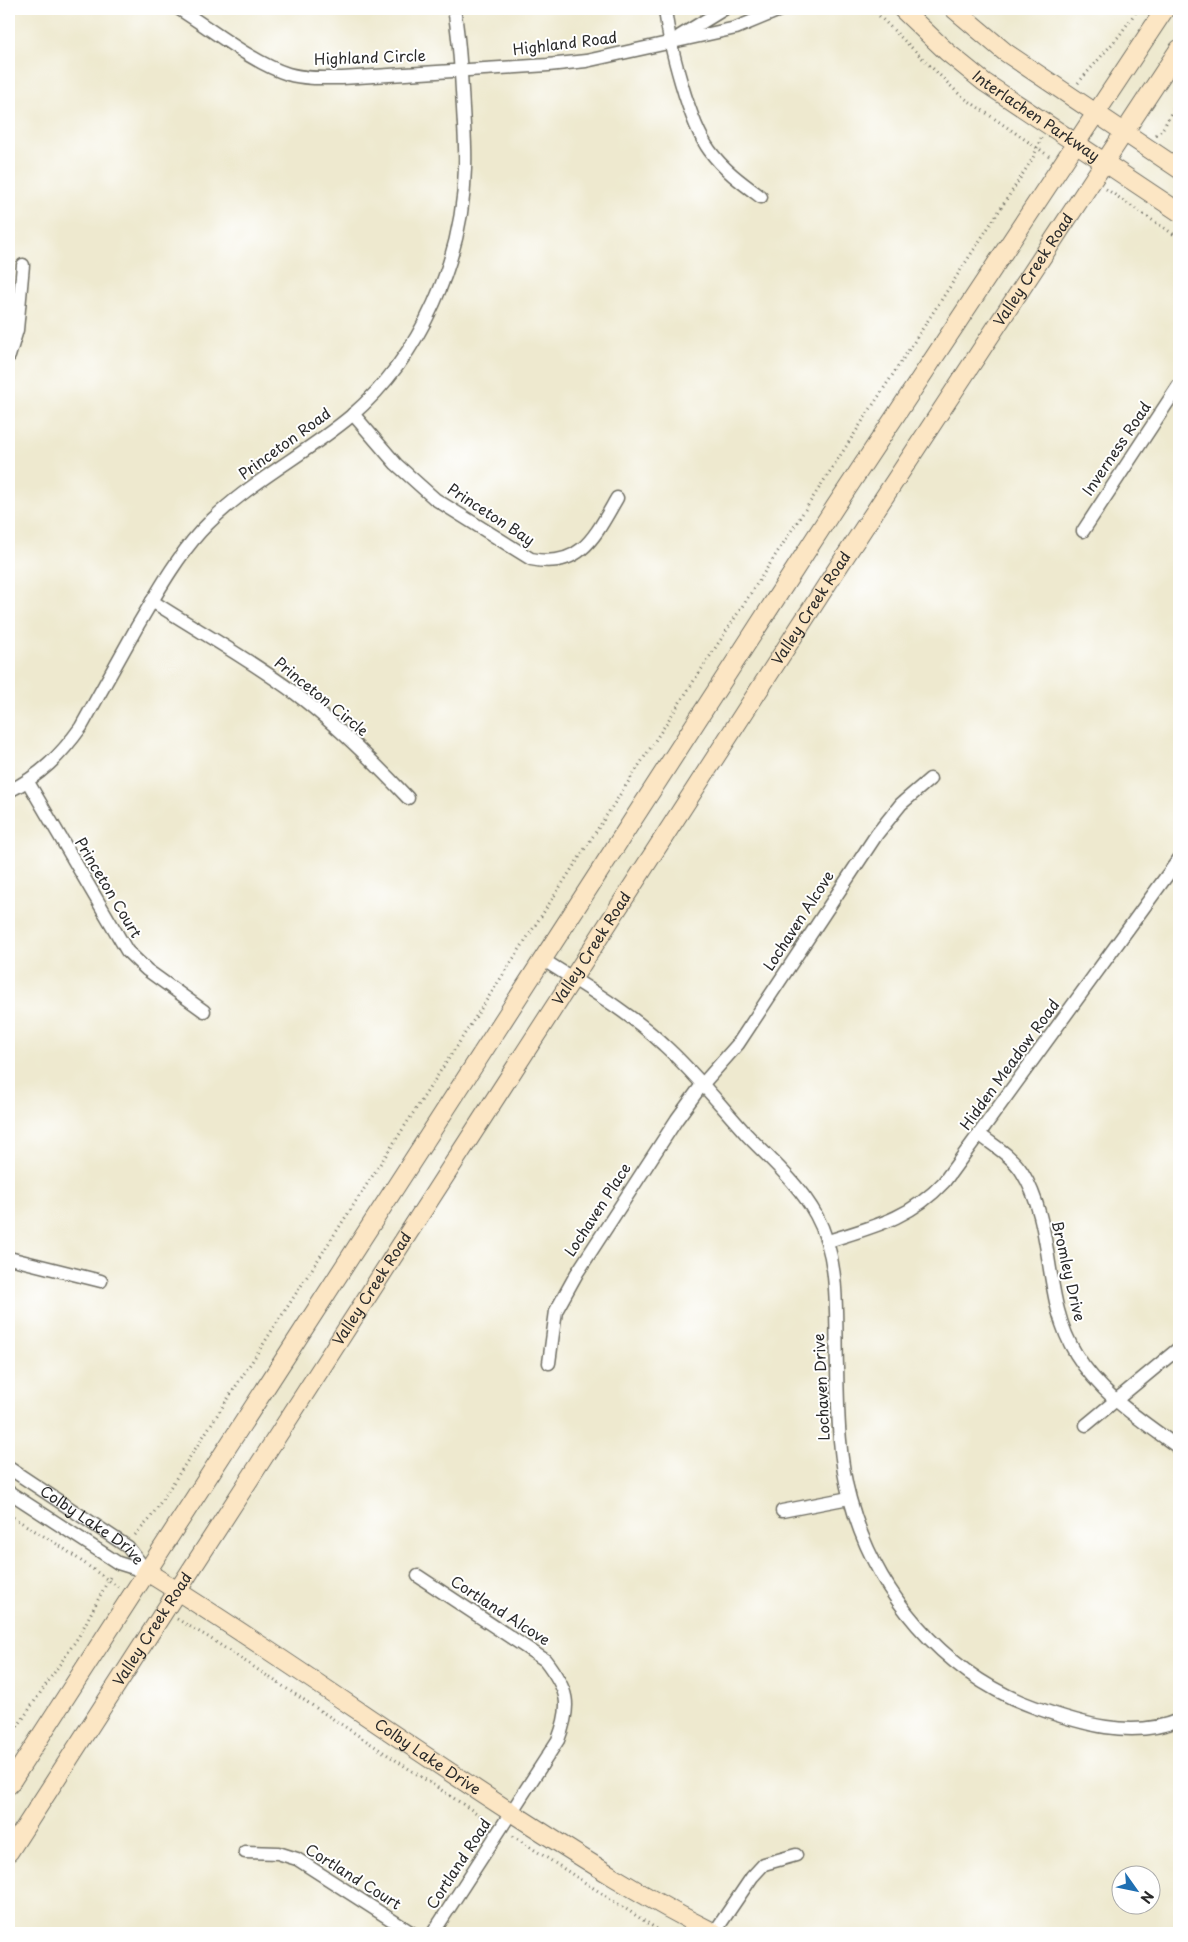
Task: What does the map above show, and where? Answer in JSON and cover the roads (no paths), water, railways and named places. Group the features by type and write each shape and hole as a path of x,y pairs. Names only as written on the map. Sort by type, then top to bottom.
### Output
{"main road":[{"name":"Interlachen Parkway","path":"902,9 947,52 984,82 1179,212"},
{"path":"954,9 1005,52 1179,169"},
{"path":"9,1785 840,499 1165,9"},
{"name":"Valley Creek Road","path":"9,1852 573,979 1179,49"},
{"name":"Colby Lake Drive","path":"146,1572 178,1591 512,1813 636,1892 715,1933"}],"street":[{"name":"Highland Circle","path":"180,9 264,63 289,74 315,78 342,78 461,70"},
{"name":"Princeton Road","path":"9,791 28,782 48,767 66,748 81,727 152,602 180,557 200,532 226,506 320,441 353,414 396,368 414,341 445,276 456,243 465,169 461,70 454,9"},
{"path":"665,9 671,41 694,123 709,150 731,175 762,197"},
{"name":"Highland Road","path":"671,41 724,9"},
{"name":"Highland Road","path":"461,70 548,66 586,61 736,28 782,9"},
{"path":"9,356 17,330 23,265"},
{"name":"Inverness Road","path":"1083,531 1179,385"},
{"name":"Princeton Bay","path":"353,414 396,464 435,499 530,560 547,562 565,559 580,551 592,540 617,498"},
{"name":"Princeton Circle","path":"152,602 274,678 297,695 367,756 408,798"},
{"name":"Lochaven Alcove","path":"701,1086 727,1058 751,1025 877,834 901,804 930,779"},
{"name":"Princeton Court","path":"28,782 127,951 147,970 204,1012"},
{"name":"Hidden Meadow Road","path":"828,1241 883,1224 907,1213 929,1198 979,1134 1179,859"},
{"name":"Lochaven Drive","path":"542,959 640,1024 666,1047 797,1188 816,1216 828,1241 834,1275 839,1431 849,1498 864,1541 888,1585 931,1641 958,1666 995,1690 1020,1702 1101,1727 1124,1730 1148,1728 1179,1720"},
{"name":"Lochaven Place","path":"549,1363 556,1310 577,1272 677,1119 701,1086"},
{"name":"Bromley Drive","path":"979,1134 1011,1159 1022,1172 1038,1210 1064,1331 1081,1361 1115,1401 1179,1448"},
{"path":"9,1258 101,1281"},
{"path":"1086,1425 1179,1348"},
{"name":"Colby Lake Drive","path":"9,1468 128,1547 146,1572"},
{"name":"Colby Lake Drive","path":"9,1492 118,1563 146,1572"},
{"path":"782,1512 849,1498"},
{"name":"Cortland Alcove","path":"418,1576 527,1646 545,1660 559,1678 568,1701 566,1719 558,1740 512,1813"},
{"name":"Cortland Road","path":"433,1933 512,1813"},
{"name":"Cortland Court","path":"245,1852 278,1853 297,1860 412,1933"},
{"path":"715,1933 752,1877 764,1864 796,1855"}]}
